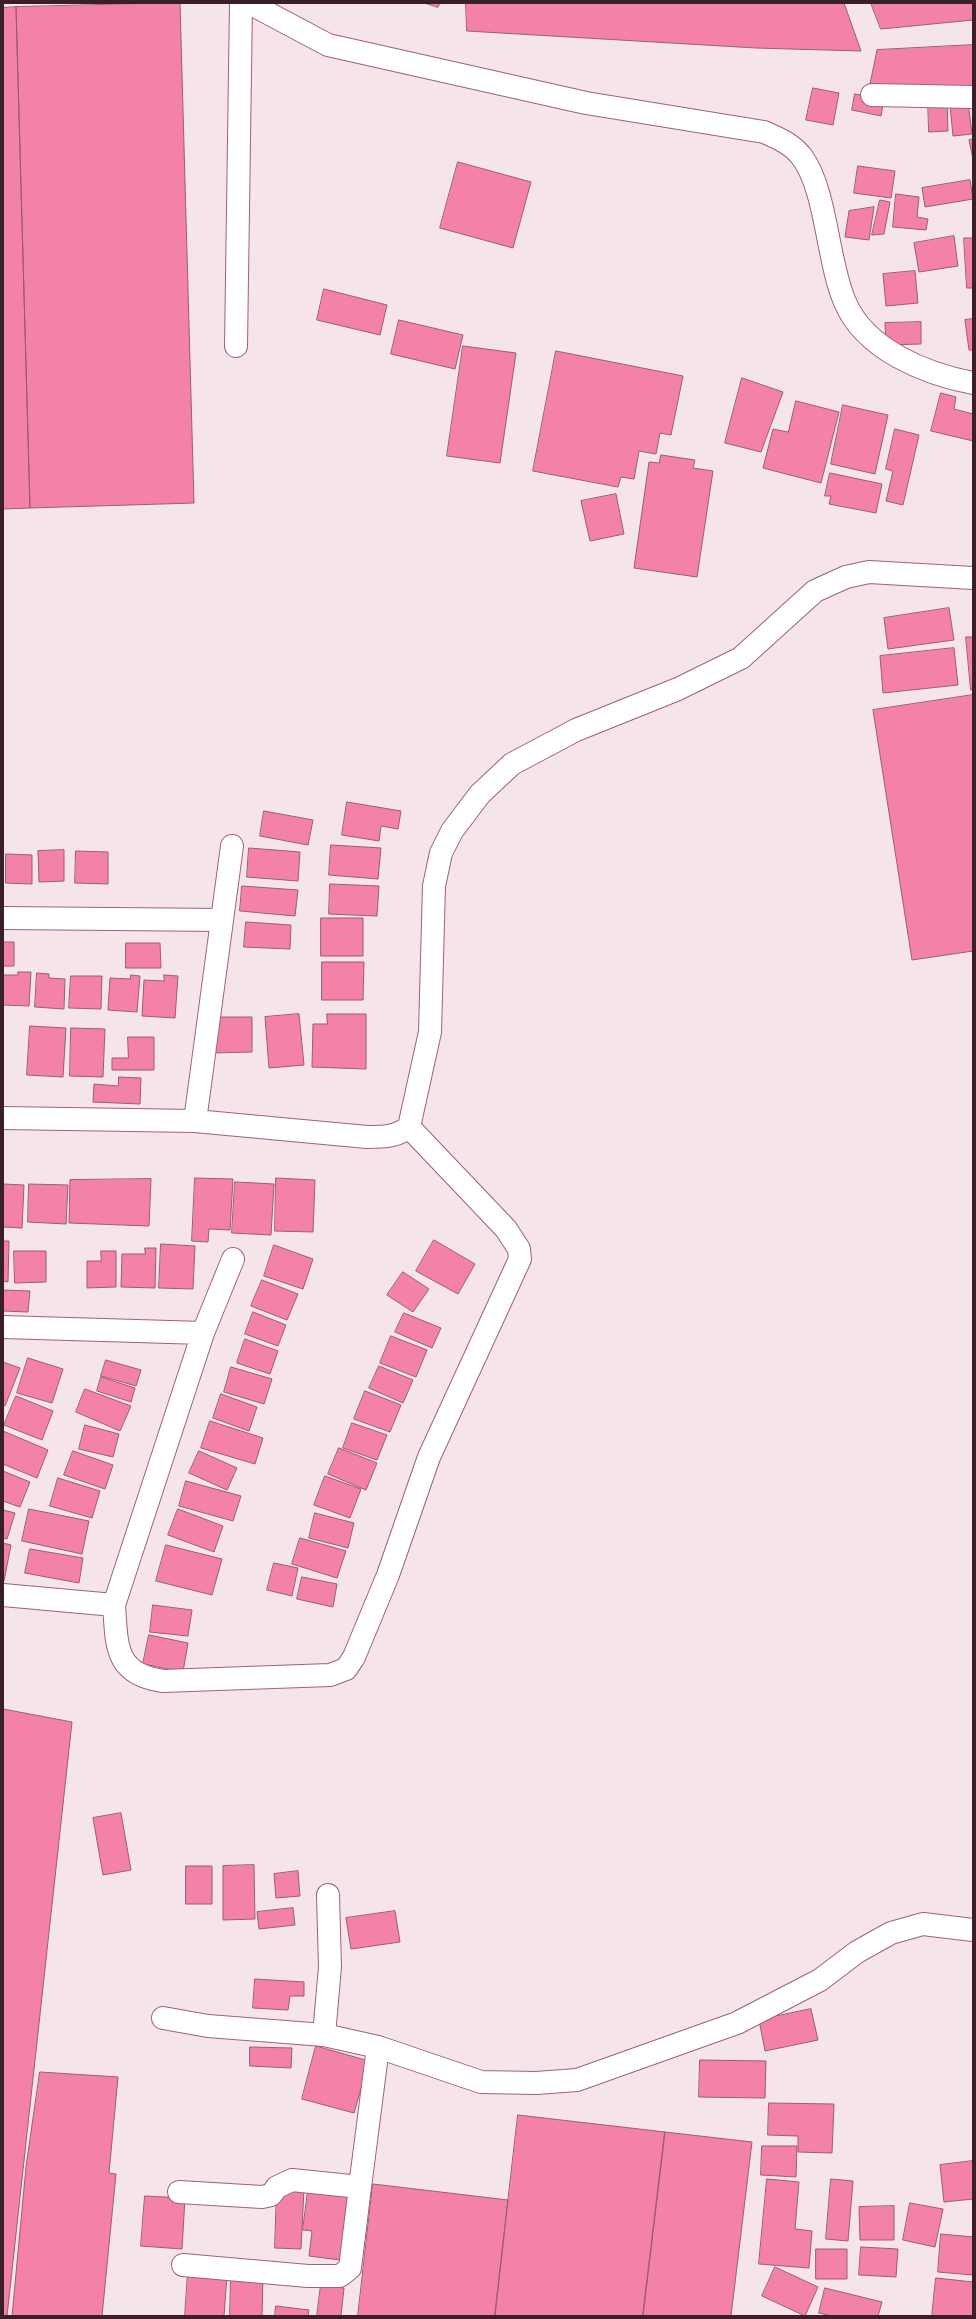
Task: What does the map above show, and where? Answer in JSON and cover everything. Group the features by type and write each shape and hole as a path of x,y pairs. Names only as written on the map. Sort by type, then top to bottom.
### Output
{"street":[{"path":"236,346 241,3"},
{"path":"249,3 328,45 586,102 764,132 784,140 802,157 812,178 841,291 852,314 880,345 895,355 924,370 973,383"},
{"path":"872,95 973,97"},
{"path":"3,1118 195,1122 390,1137 409,1127 430,1032 434,886 436,869 441,853 452,831 480,794 512,764 576,730 678,689 741,658 815,591 846,577 869,572 973,578"},
{"path":"195,1122 220,920 232,846"},
{"path":"3,918 220,920"},
{"path":"233,1259 203,1333 114,1605 118,1648 121,1655 129,1666 148,1678 163,1681 330,1675 346,1669 351,1664 388,1575 429,1457 520,1259 519,1249 506,1229 409,1127"},
{"path":"3,1327 203,1333"},
{"path":"3,1595 114,1605"},
{"path":"324,2035 330,1967 328,1895"},
{"path":"163,2018 208,2026 324,2035 378,2047 480,2082 536,2083 577,2080 737,2023 820,1980 858,1952 891,1933 923,1924 973,1930"},
{"path":"183,2265 308,2276 340,2276 350,2268 378,2047"},
{"path":"179,2192 262,2197 271,2195 277,2187 292,2180 360,2187"}],"building":[{"path":"180,3 194,503 30,508 16,7"},
{"path":"425,3 440,3 438,7"},
{"path":"466,3 844,3 861,51 756,48 467,31"},
{"path":"871,3 973,3 973,20 881,29"},
{"path":"16,7 30,508 3,509 3,8"},
{"path":"973,45 973,91 869,89 877,50"},
{"path":"813,88 839,93 833,125 806,120"},
{"path":"855,94 884,100 881,116 852,110"},
{"path":"928,100 947,100 948,131 929,132"},
{"path":"968,102 972,134 953,136 950,105"},
{"path":"973,139 973,159 969,140"},
{"path":"458,162 531,182 513,248 440,228"},
{"path":"858,166 895,171 891,198 854,193"},
{"path":"970,180 973,199 925,207 922,188"},
{"path":"896,194 919,197 917,217 928,219 926,230 893,227"},
{"path":"880,200 890,202 884,234 872,235"},
{"path":"874,207 869,240 845,237 849,211"},
{"path":"954,236 958,266 919,272 914,243"},
{"path":"964,238 973,238 973,288 967,288"},
{"path":"915,271 918,303 886,306 883,274"},
{"path":"324,289 387,305 380,335 317,320"},
{"path":"973,319 973,350 969,350 965,320"},
{"path":"399,320 463,335 455,369 391,354"},
{"path":"921,322 921,344 886,345 885,323"},
{"path":"463,346 516,353 500,463 447,456"},
{"path":"556,351 683,376 671,435 660,433 656,454 639,451 634,479 621,477 618,487 533,471"},
{"path":"742,378 783,392 761,452 725,443"},
{"path":"941,393 956,397 954,409 973,414 973,441 931,431"},
{"path":"796,401 839,412 821,483 763,468 773,429 788,432"},
{"path":"843,405 888,415 875,474 831,464"},
{"path":"895,429 919,435 903,505 886,501 893,471 886,469"},
{"path":"661,455 695,460 693,468 713,471 697,577 634,568 649,462 659,463"},
{"path":"830,473 882,484 876,513 829,504 831,496 825,496"},
{"path":"616,494 624,534 590,541 581,501"},
{"path":"949,608 954,640 888,649 884,618"},
{"path":"966,637 973,637 973,689 971,690"},
{"path":"954,648 958,685 883,693 880,656"},
{"path":"973,695 973,951 912,960 873,710"},
{"path":"347,802 401,811 398,829 381,826 379,841 342,835"},
{"path":"264,811 313,820 308,845 260,836"},
{"path":"331,845 381,848 378,879 329,875"},
{"path":"249,848 300,852 298,881 247,877"},
{"path":"64,850 64,881 39,882 38,851"},
{"path":"76,851 108,852 108,884 75,883"},
{"path":"6,854 32,855 32,884 6,883"},
{"path":"330,884 379,886 377,916 329,914"},
{"path":"242,886 298,890 295,916 240,911"},
{"path":"321,918 363,918 363,956 321,956"},
{"path":"246,922 291,925 290,949 244,947"},
{"path":"3,942 14,942 14,966 3,966"},
{"path":"126,943 160,943 161,968 126,968"},
{"path":"322,962 364,962 363,1000 322,1000"},
{"path":"18,972 31,972 29,1006 3,1005 3,975 18,975"},
{"path":"37,973 49,974 49,978 65,979 64,1009 35,1007"},
{"path":"131,975 140,976 137,1012 108,1010 110,978 130,979"},
{"path":"164,975 178,976 175,1018 142,1016 144,980 164,981"},
{"path":"71,976 102,976 101,1009 69,1008"},
{"path":"299,1014 304,1065 269,1068 265,1017"},
{"path":"327,1014 366,1014 366,1069 312,1067 313,1024 327,1024"},
{"path":"212,1017 252,1017 252,1052 212,1053"},
{"path":"30,1026 66,1028 63,1077 27,1075"},
{"path":"71,1028 105,1029 103,1077 70,1076"},
{"path":"128,1037 154,1037 154,1070 112,1070 112,1058 128,1058"},
{"path":"119,1077 141,1078 140,1104 93,1102 94,1084 118,1086"},
{"path":"195,1178 233,1179 230,1230 209,1229 208,1242 192,1241"},
{"path":"276,1178 315,1180 313,1232 275,1231"},
{"path":"151,1179 149,1226 69,1223 70,1180"},
{"path":"235,1182 274,1184 271,1235 232,1233"},
{"path":"3,1184 24,1185 22,1228 3,1227"},
{"path":"29,1184 68,1185 66,1224 28,1222"},
{"path":"434,1240 475,1264 458,1294 416,1271"},
{"path":"3,1241 9,1241 8,1282 3,1281"},
{"path":"161,1244 195,1246 193,1289 159,1288"},
{"path":"274,1245 313,1259 303,1289 264,1276"},
{"path":"145,1248 156,1248 155,1288 121,1287 122,1254 145,1254"},
{"path":"14,1251 46,1251 46,1282 15,1283"},
{"path":"101,1251 116,1251 116,1287 87,1288 87,1261 101,1261"},
{"path":"403,1272 429,1289 413,1312 387,1295"},
{"path":"262,1280 298,1294 287,1320 251,1306"},
{"path":"3,1290 30,1291 28,1312 3,1311"},
{"path":"253,1312 286,1325 278,1346 245,1334"},
{"path":"404,1313 441,1328 432,1348 395,1332"},
{"path":"391,1336 427,1350 416,1377 380,1363"},
{"path":"245,1339 278,1351 270,1374 237,1363"},
{"path":"28,1358 63,1369 52,1403 17,1393"},
{"path":"106,1360 141,1370 136,1386 101,1376"},
{"path":"3,1362 20,1368 5,1406 3,1405"},
{"path":"379,1366 413,1380 403,1403 369,1388"},
{"path":"231,1367 272,1379 264,1404 224,1392"},
{"path":"101,1377 135,1388 131,1402 97,1391"},
{"path":"85,1389 131,1406 120,1431 76,1412"},
{"path":"365,1391 401,1405 390,1432 354,1419"},
{"path":"221,1394 257,1407 249,1431 213,1418"},
{"path":"16,1396 53,1411 42,1440 4,1425"},
{"path":"210,1421 263,1438 255,1464 201,1448"},
{"path":"352,1423 387,1435 377,1460 343,1448"},
{"path":"85,1425 119,1434 113,1457 79,1449"},
{"path":"3,1431 48,1450 37,1478 3,1464"},
{"path":"339,1448 377,1463 366,1490 328,1474"},
{"path":"73,1451 113,1465 105,1489 64,1475"},
{"path":"199,1451 237,1468 227,1490 189,1473"},
{"path":"3,1471 30,1482 20,1507 3,1501"},
{"path":"325,1476 361,1489 350,1518 314,1505"},
{"path":"58,1478 100,1491 92,1518 50,1506"},
{"path":"186,1481 241,1496 233,1521 179,1506"},
{"path":"29,1509 89,1521 82,1554 22,1541"},
{"path":"178,1509 223,1526 214,1552 168,1535"},
{"path":"3,1510 15,1513 7,1539 3,1538"},
{"path":"315,1513 354,1523 348,1548 309,1538"},
{"path":"300,1538 346,1551 337,1578 292,1564"},
{"path":"3,1543 11,1545 4,1581 3,1581"},
{"path":"166,1545 222,1559 212,1595 156,1581"},
{"path":"30,1549 83,1558 79,1583 25,1573"},
{"path":"274,1563 298,1568 292,1596 267,1590"},
{"path":"302,1577 337,1584 333,1607 297,1599"},
{"path":"153,1605 192,1610 188,1636 150,1632"},
{"path":"149,1635 188,1643 183,1672 143,1664"},
{"path":"3,1709 72,1722 7,2316 3,2316"},
{"path":"121,1813 131,1870 103,1875 93,1818"},
{"path":"254,1865 255,1919 223,1920 223,1866"},
{"path":"186,1866 212,1866 212,1904 186,1904"},
{"path":"298,1871 300,1896 276,1898 274,1874"},
{"path":"293,1908 295,1925 259,1929 257,1912"},
{"path":"395,1911 400,1942 351,1949 346,1918"},
{"path":"255,1979 304,1982 304,1996 290,1996 288,2010 253,2008"},
{"path":"811,2009 818,2040 765,2051 759,2020"},
{"path":"316,2046 369,2061 354,2113 302,2099"},
{"path":"250,2047 292,2048 291,2068 250,2066"},
{"path":"700,2060 766,2061 765,2098 699,2097"},
{"path":"40,2072 118,2077 109,2173 116,2174 102,2316 12,2316 26,2167"},
{"path":"769,2103 834,2104 832,2153 798,2152 798,2136 768,2135"},
{"path":"518,2115 665,2132 643,2316 495,2316"},
{"path":"665,2132 752,2142 731,2316 643,2316"},
{"path":"762,2146 797,2146 796,2177 761,2175"},
{"path":"973,2161 973,2199 944,2202 940,2165"},
{"path":"767,2179 799,2182 795,2229 812,2231 809,2268 759,2264"},
{"path":"831,2179 853,2181 848,2241 826,2239"},
{"path":"373,2184 508,2200 495,2316 358,2316"},
{"path":"277,2188 304,2189 301,2249 275,2248"},
{"path":"308,2190 355,2195 348,2261 309,2256 312,2231 303,2230"},
{"path":"145,2196 185,2198 182,2249 141,2246"},
{"path":"910,2203 943,2209 935,2247 903,2240"},
{"path":"894,2206 894,2240 860,2240 859,2207"},
{"path":"941,2234 973,2237 973,2275 938,2272"},
{"path":"861,2247 898,2249 896,2277 859,2275"},
{"path":"816,2249 847,2249 847,2279 816,2279"},
{"path":"775,2267 818,2287 805,2316 762,2296"},
{"path":"188,2272 227,2275 224,2316 185,2316"},
{"path":"231,2275 263,2276 262,2316 230,2316"},
{"path":"936,2278 973,2282 973,2316 932,2316"},
{"path":"321,2285 344,2288 341,2316 317,2316"},
{"path":"825,2288 882,2302 878,2316 832,2316 819,2313"},
{"path":"276,2306 309,2310 308,2316 275,2316"}]}
